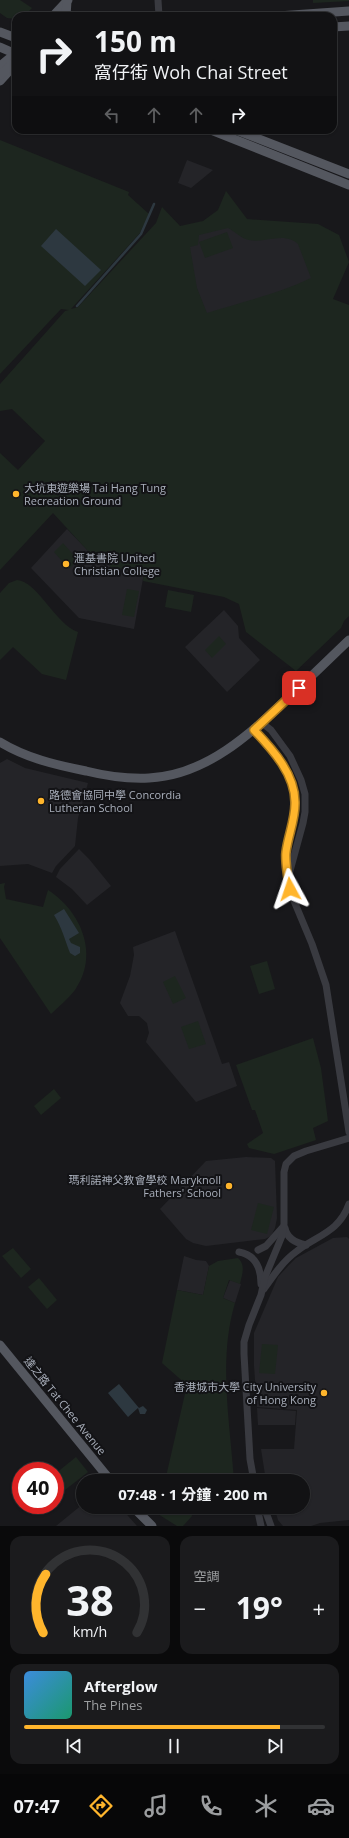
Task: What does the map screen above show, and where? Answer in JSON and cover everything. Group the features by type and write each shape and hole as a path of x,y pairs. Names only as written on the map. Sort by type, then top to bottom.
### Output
{"main road":[{"path":"57,12 68,1"},
{"path":"67,12 68,1"},
{"path":"335,12 349,11"},
{"path":"337,26 349,26"},
{"path":"0,32 12,36"},
{"path":"0,47 12,54"},
{"path":"0,66 12,59"},
{"path":"0,75 12,62"},
{"path":"0,81 12,63"},
{"path":"221,134 349,185"},
{"path":"246,134 349,174"},
{"path":"0,742 12,750 78,770 121,777 150,778 176,773 212,759 254,730 349,640"},
{"name":"達之路 Tat Chee Avenue","path":"0,1345 105,1474"},
{"path":"140,1514 152,1526"}],"street":[{"path":"158,0 159,12"},
{"path":"262,723 271,730 290,756 300,776 305,794 305,812 303,823 288,872"},
{"path":"254,730 267,744 284,767 294,790 294,810 286,854 290,889 312,944 326,985 349,1132"},
{"path":"306,1245 297,1243 285,1232 284,1172 290,1159 306,1151 349,1138"},
{"path":"261,1295 282,1266 296,1251 328,1233 344,1214 349,1204"},
{"path":"258,1250 266,1246 274,1239 284,1225"},
{"path":"253,1474 250,1459 244,1354 246,1334 280,1242 284,1225"},
{"path":"240,1252 252,1257 257,1263 261,1275 261,1295"},
{"path":"258,1514 261,1526"},
{"path":"267,1514 271,1526"}],"shaded area":[{"path":"0,0 20,0 32,8 28,12 12,12 12,19 7,18 0,13"},
{"path":"313,0 349,0 349,1 313,3"},
{"path":"0,140 129,192 128,195 149,214 140,233 71,309 78,307 156,223 162,207 180,226 203,221 218,210 226,191 247,219 318,224 339,235 349,262 333,299 349,305 349,616 344,621 341,628 296,671 246,632 239,604 224,597 143,581 144,573 111,567 103,559 99,563 53,513 0,570 0,453 18,470 45,441 12,409 0,411 0,384 65,311 69,310 61,309 0,374","holes":["228,228 241,237 249,240 255,241 280,238 292,240 298,244 311,278 273,293 207,313 197,288 190,247 198,245 199,235"]},
{"path":"187,160 213,170 191,188 178,183"},
{"path":"232,215 257,240 294,227 313,279 208,318 188,266 191,230"},
{"path":"56,229 101,270 85,286 41,246"},
{"path":"227,232 233,248 205,258 199,242"},
{"path":"67,529 99,562 103,559 111,567 144,573 134,629 79,618 31,568"},
{"path":"63,543 78,560 69,569 54,552"},
{"path":"17,580 24,582 32,588 62,621 70,628 78,632 66,680 42,674 13,647 0,660 0,593 9,583"},
{"path":"127,589 139,591 134,617 122,615"},
{"path":"168,590 194,595 191,612 165,607"},
{"path":"224,610 238,626 239,638 260,660 227,692 185,647"},
{"path":"219,636 226,644 212,658 205,650"},
{"name":"路德會協同中學 Concordia Lutheran School","path":"7,759 25,768 88,783 78,818 75,846 56,866 52,873 28,864 0,866 0,763"},
{"path":"79,849 111,886 87,905 72,889 56,877 60,869"},
{"path":"5,883 4,887 6,899 43,907 48,890 60,899 70,910 78,922 83,935 86,949 86,963 82,977 75,990 51,1014 0,938 0,884"},
{"path":"64,909 79,933 69,939 71,943 80,947 80,953 75,956 70,953 54,915"},
{"path":"175,931 222,1064 229,1062 237,1086 196,1102 146,1042 149,1033 147,1023 139,1016 128,1016 120,1003 130,976 134,955 133,947"},
{"path":"267,961 275,989 259,994 250,966"},
{"path":"175,976 186,998 173,1004 163,982"},
{"path":"198,1021 206,1044 189,1049 181,1027"},
{"path":"313,1038 321,1068 328,1121 313,1128 316,1140 274,1154 249,1148 247,1144 263,1133 255,1110 252,1110 236,1065"},
{"path":"54,1089 61,1098 41,1115 34,1106"},
{"name":"瑪利諾神父教會學校 Maryknoll Fathers' School","path":"246,1157 271,1158 275,1161 277,1218 275,1228 271,1236 265,1239 206,1246 193,1243 186,1239 160,1209 206,1161"},
{"path":"258,1203 274,1207 267,1234 251,1230"},
{"name":"香港城市大學 City University of Hong Kong","path":"347,1237 349,1239 349,1520 320,1523 311,1526 283,1526 278,1520 276,1514 310,1514 310,1474 265,1474 261,1449 294,1449 297,1410 257,1407 254,1366 254,1333 278,1277 296,1258 333,1238"},
{"path":"13,1248 31,1269 21,1278 2,1256"},
{"path":"184,1256 196,1260 206,1261 209,1266 203,1295 177,1290"},
{"path":"238,1258 243,1267 240,1284 229,1280 223,1298 235,1303 227,1347 226,1369 233,1474 167,1474 187,1385 162,1363 177,1290 203,1295 209,1266 218,1261"},
{"path":"39,1278 57,1300 47,1309 28,1287"},
{"path":"230,1280 241,1284 235,1303 223,1298"},
{"path":"262,1344 278,1345 275,1374 259,1373"},
{"path":"119,1384 139,1408 143,1406 147,1410 145,1414 140,1414 138,1408 128,1417 108,1393"},
{"path":"257,1408 296,1411 295,1425 258,1425"},
{"path":"76,1457 88,1472 85,1474 76,1474 76,1481 64,1491 64,1467"},
{"path":"76,1510 76,1514 126,1514 137,1526 56,1526"},
{"path":"158,1514 192,1514 192,1516 183,1526 177,1526"}],"waterway":[{"path":"77,306 141,234 154,204"}],"place":[{"name":"大坑東遊樂場 Tai Hang Tung Recreation Ground","path":"16,494"},
{"name":"滙基書院 United Christian College","path":"66,564"},
{"name":"路德會協同中學 Concordia Lutheran School","path":"41,801"},
{"name":"瑪利諾神父教會學校 Maryknoll Fathers' School","path":"229,1186"},
{"name":"香港城市大學 City University of Hong Kong","path":"324,1393"}],"route":[{"path":"290,889 286,854 295,803 294,790 290,778 281,763 254,730 299,688"}]}
